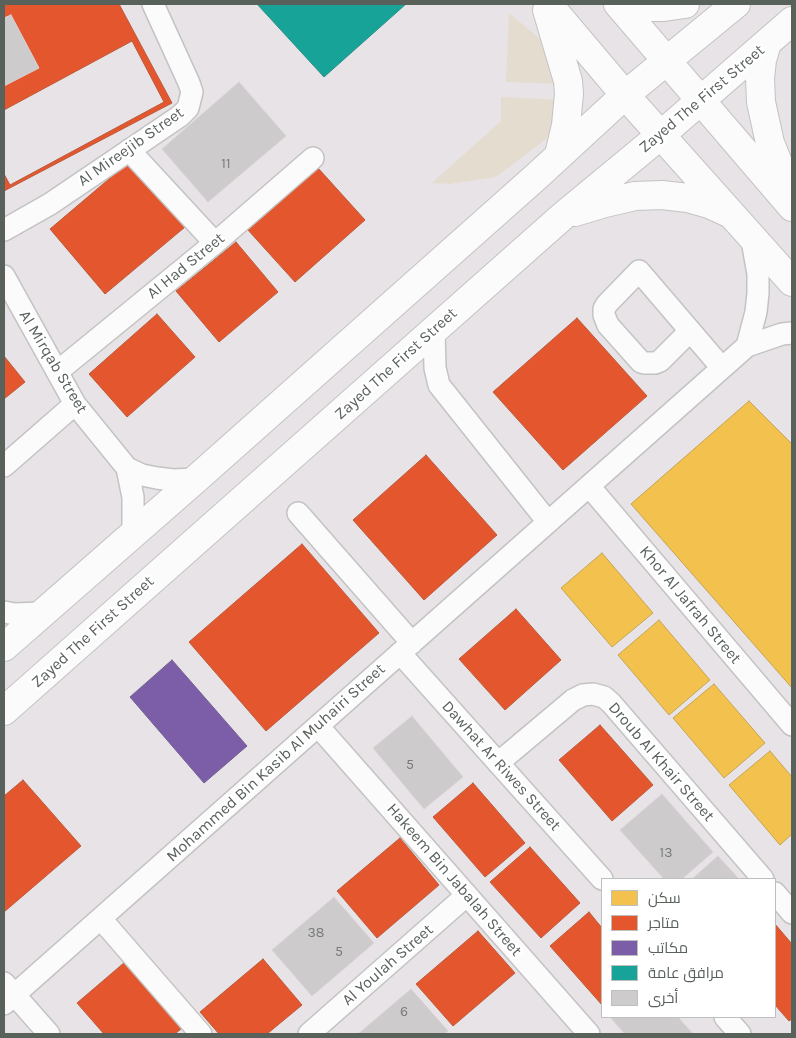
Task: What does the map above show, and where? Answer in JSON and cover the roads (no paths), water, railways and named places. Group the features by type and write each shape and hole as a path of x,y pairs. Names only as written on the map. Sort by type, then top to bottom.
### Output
{"main road":[{"path":"546,4 792,282"},
{"path":"546,4 568,81 569,94 566,125 559,155"},
{"path":"618,4 792,208"},
{"path":"629,4 664,7 685,4"},
{"path":"4,647 133,532 196,480 625,95 736,4"},
{"name":"Zayed The First Street","path":"4,711 564,215 662,134 792,21"},
{"path":"767,43 762,60 760,78 761,102 770,143 792,199"},
{"path":"564,215 635,196 662,195 688,198 709,204 742,225"}],"street":[{"name":"Al Mireejib Street","path":"4,230 38,212 180,116 188,108 192,92 189,83 153,4"},
{"path":"130,150 215,243"},
{"name":"Al Had Street","path":"57,372 215,243 313,158"},
{"path":"742,225 758,274 756,312 747,346"},
{"name":"Al Mirqab Street","path":"4,276 75,404 127,468 133,497 133,532"},
{"path":"434,330 436,377 443,391 548,522"},
{"path":"690,331 722,368"},
{"name":"Mohammed Bin Kasib Al Muhairi Street","path":"7,994 100,919 747,346 782,334 792,333"},
{"path":"4,466 75,404"},
{"path":"127,468 157,478 196,480"},
{"name":"Khor Al Jafrah Street","path":"589,486 792,725"},
{"name":"Dawhat Ar Riwes Street","path":"298,513 498,763 601,879"},
{"path":"4,612 42,614"},
{"name":"Droub Al Khair Street","path":"498,763 573,700 583,695 594,694 604,697 762,878"},
{"name":"Hakeem Bin Jabalah Street","path":"318,726 589,1034"},
{"path":"776,894 792,913"},
{"name":"Al Youlah Street","path":"309,1034 467,895"},
{"path":"100,919 201,1034"},
{"path":"7,994 49,1034"},
{"path":"726,1018 740,1034"}]}
